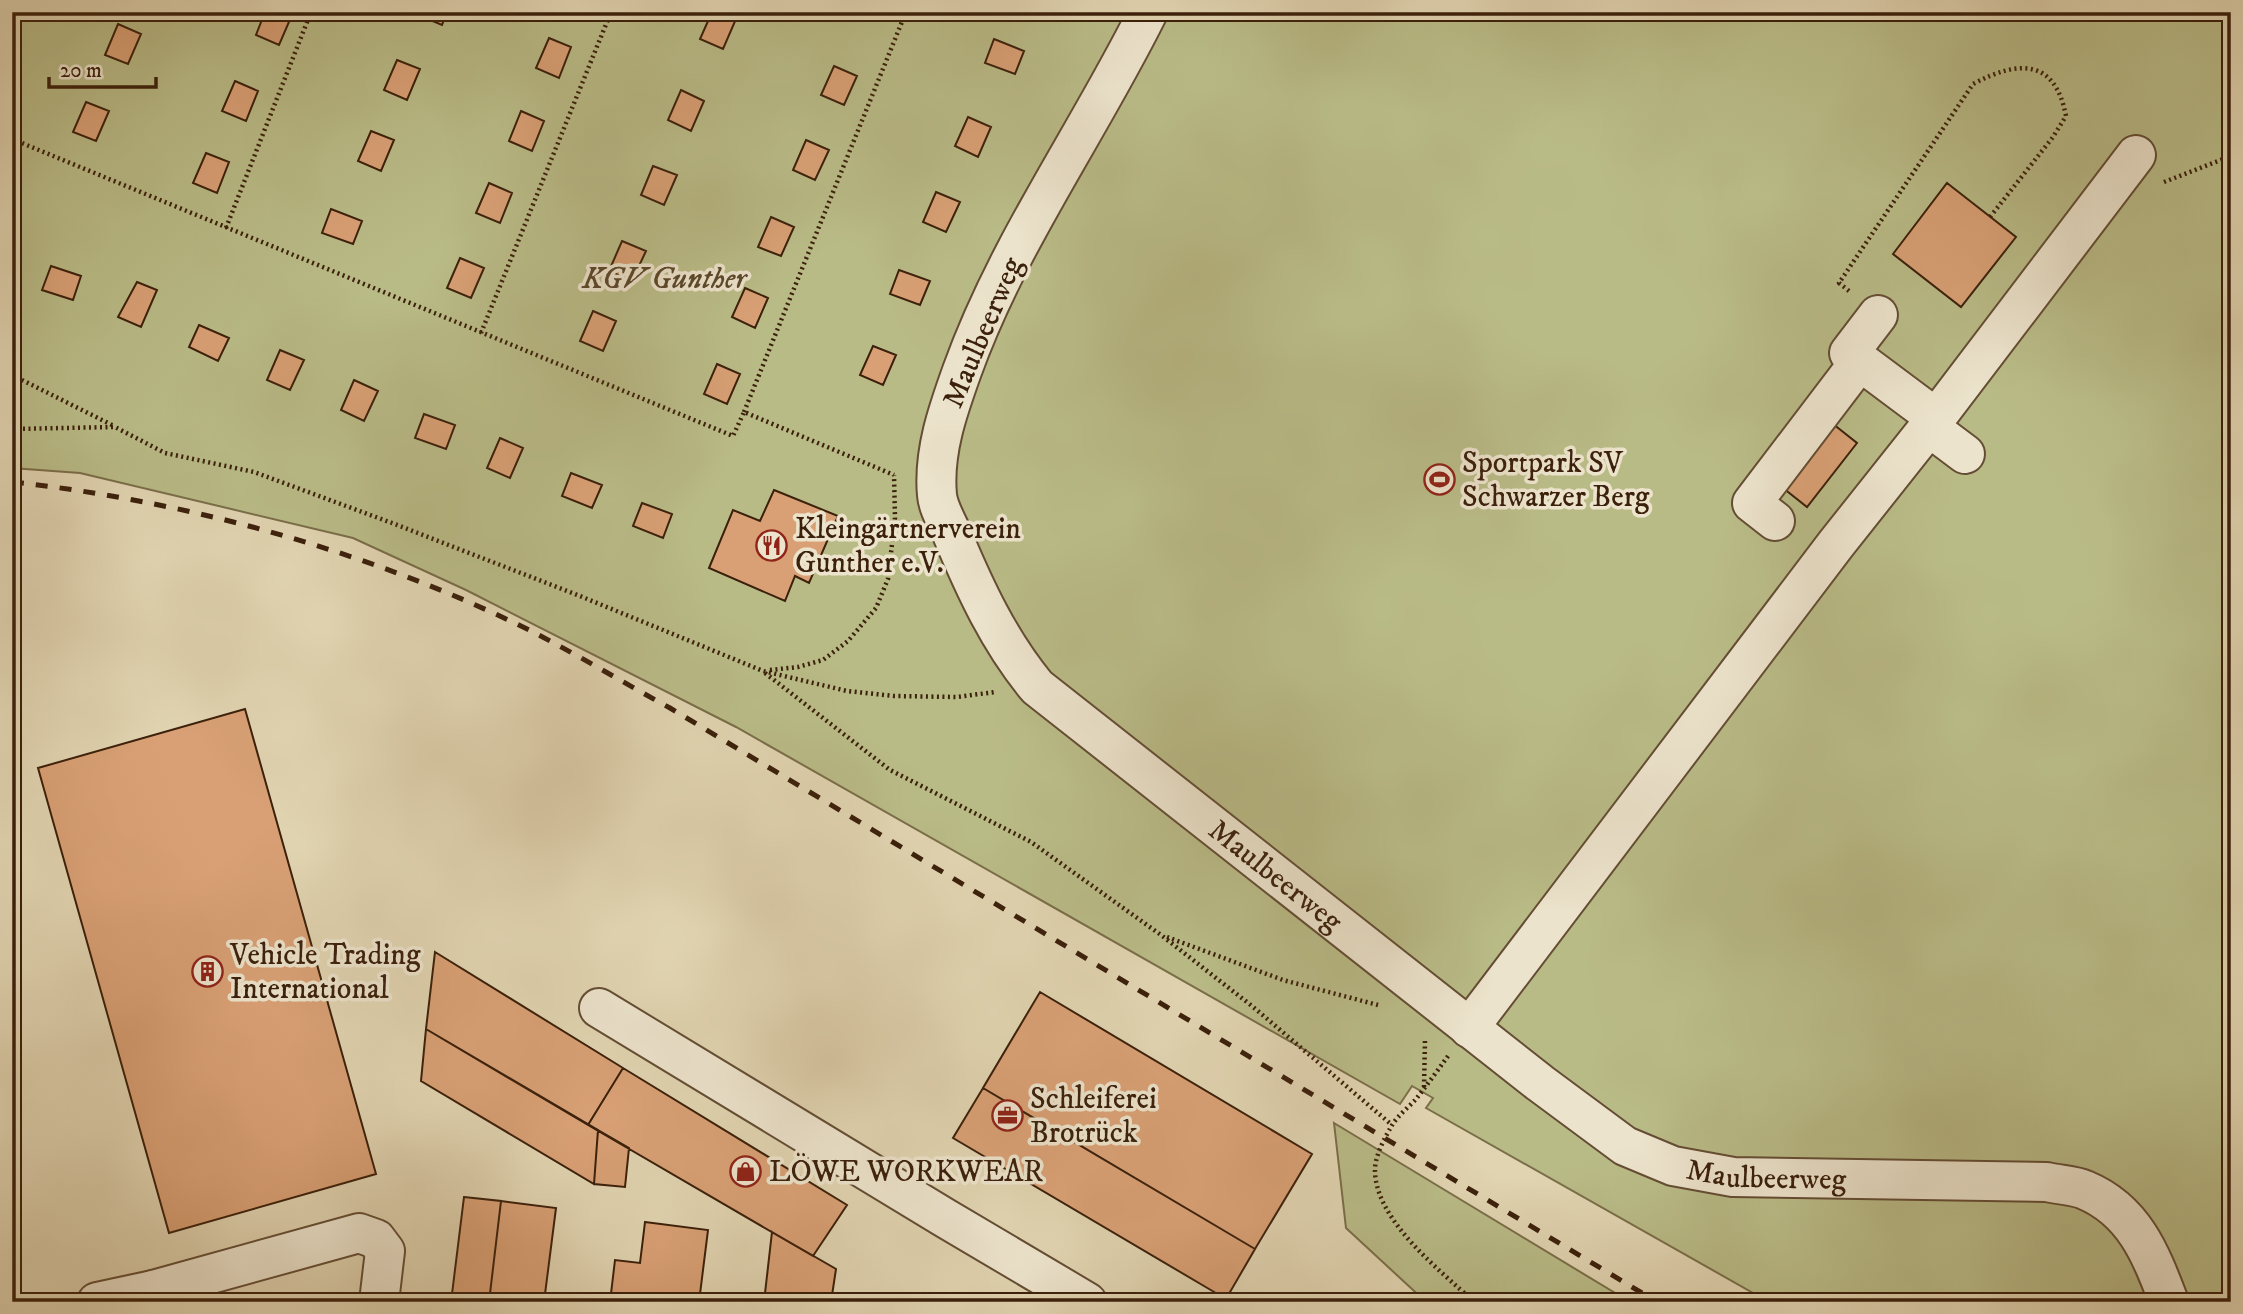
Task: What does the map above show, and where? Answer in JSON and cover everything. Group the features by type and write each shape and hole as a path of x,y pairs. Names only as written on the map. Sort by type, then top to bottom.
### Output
{"lane":[{"name":"Maulbeerweg","path":"1148,12 1038,206 975,334 946,415 937,463 937,498 987,614 1021,667 1037,687 1469,1028 1625,1146 1673,1166 1733,1177 2047,1182 2083,1189 2109,1203 2138,1231 2169,1302"},
{"path":"1469,1028 1836,544 1932,423 2136,155"},
{"path":"1878,314 1849,353 1965,454"},
{"path":"1775,521 1752,503 1860,361"},
{"path":"599,1008 1087,1302"},
{"path":"97,1302 155,1296 359,1233 376,1239 384,1251 379,1302"}],"path":[{"path":"226,228 311,12"},
{"path":"481,332 611,12"},
{"path":"12,139 733,436 906,12"},
{"path":"1878,314 1839,283 1973,84 1997,72 2015,68 2034,70 2052,79 2062,96 2066,116 2053,137 1990,217"},
{"path":"12,374 165,453 254,472 580,596 764,671 848,691 894,696 957,697 1037,687"},
{"path":"744,412 894,475 937,498"},
{"path":"12,429 115,426"},
{"path":"764,671 798,667 823,660 848,641 876,608 888,579 895,518 894,475"},
{"path":"764,671 890,770 1031,842 1161,935 1252,1006 1392,1125"},
{"path":"1161,935 1283,980 1384,1006"},
{"path":"1469,1028 1415,1100 1392,1125 1377,1157 1375,1171 1380,1196 1390,1217 1437,1268 1474,1302"}],"green space":[{"name":"KGV Gunther","path":"12,12 2231,12 2231,1302 1769,1302 1426,1108 1433,1098 1412,1086 1400,1104 736,727 466,590 353,538 80,473 12,468"},
{"path":"1334,1123 1630,1302 1426,1302 1346,1228"}],"building":[{"path":"265,12 286,12 292,15 279,45 256,35"},
{"path":"420,12 447,12 442,25 418,15"},
{"path":"712,12 720,12 736,19 723,49 700,39"},
{"path":"118,24 141,34 128,64 105,55"},
{"path":"549,38 571,47 559,78 536,68"},
{"path":"994,39 1024,51 1015,74 985,63"},
{"path":"397,60 420,69 407,100 384,90"},
{"path":"834,66 857,76 844,105 821,95"},
{"path":"235,81 258,91 246,121 222,111"},
{"path":"681,90 704,101 691,131 668,120"},
{"path":"86,102 109,111 96,141 73,132"},
{"path":"521,111 544,121 532,151 509,141"},
{"path":"968,117 991,127 978,157 955,146"},
{"path":"371,131 394,140 381,171 358,161"},
{"path":"806,140 829,150 815,180 793,170"},
{"path":"206,153 229,162 217,193 193,183"},
{"path":"653,166 677,175 664,205 641,195"},
{"path":"489,183 512,193 500,223 476,213"},
{"path":"1947,183 2016,237 1961,307 1893,254"},
{"path":"936,192 960,202 946,232 923,222"},
{"path":"331,209 362,221 353,244 322,233"},
{"path":"771,217 794,227 781,256 758,247"},
{"path":"622,241 646,251 632,281 609,271"},
{"path":"460,258 484,268 471,298 447,288"},
{"path":"51,266 81,276 73,300 42,290"},
{"path":"899,270 930,281 920,305 890,294"},
{"path":"137,282 157,290 141,327 118,317"},
{"path":"745,288 768,298 755,328 732,317"},
{"path":"593,311 616,321 603,351 580,341"},
{"path":"199,325 229,338 218,361 189,347"},
{"path":"873,346 896,355 883,385 860,375"},
{"path":"280,350 304,360 290,390 267,380"},
{"path":"717,364 740,374 727,404 704,394"},
{"path":"354,380 378,391 364,421 341,410"},
{"path":"424,414 455,425 446,449 415,438"},
{"path":"1828,420 1857,443 1807,507 1778,484"},
{"path":"500,438 523,448 510,478 487,468"},
{"path":"571,473 602,485 592,508 562,496"},
{"name":"Kleingärtnerverein Gunther e.V.","path":"774,490 838,516 809,583 795,576 785,601 709,568 733,510 760,521"},
{"path":"642,503 672,514 663,538 633,526"},
{"name":"Vehicle Trading International","path":"245,709 376,1174 169,1233 38,768"},
{"path":"435,952 623,1068 588,1125 426,1029"},
{"path":"1040,992 1312,1154 1255,1249 983,1088"},
{"path":"426,1029 598,1130 594,1184 421,1081"},
{"path":"623,1068 847,1205 813,1256 588,1125"},
{"path":"983,1088 1255,1249 1226,1299 953,1138"},
{"path":"598,1130 629,1148 625,1187 594,1184"},
{"path":"464,1197 501,1201 489,1302 451,1302"},
{"path":"501,1201 556,1208 544,1302 489,1302"},
{"path":"645,1222 708,1230 699,1302 610,1302 615,1260 640,1263"},
{"path":"772,1232 836,1269 831,1302 764,1302"}],"railway":[{"path":"12,482 145,502 278,534 408,577 531,631 670,708 1657,1302"}],"place":[{"name":"Sportpark SV Schwarzer Berg","path":"1439,479"},
{"name":"Kleingärtnerverein Gunther e.V.","path":"772,545"},
{"name":"Vehicle Trading International","path":"207,971"},
{"name":"Schleiferei Brotrück","path":"1007,1115"},
{"name":"LÖWE WORKWEAR","path":"746,1171"}]}
